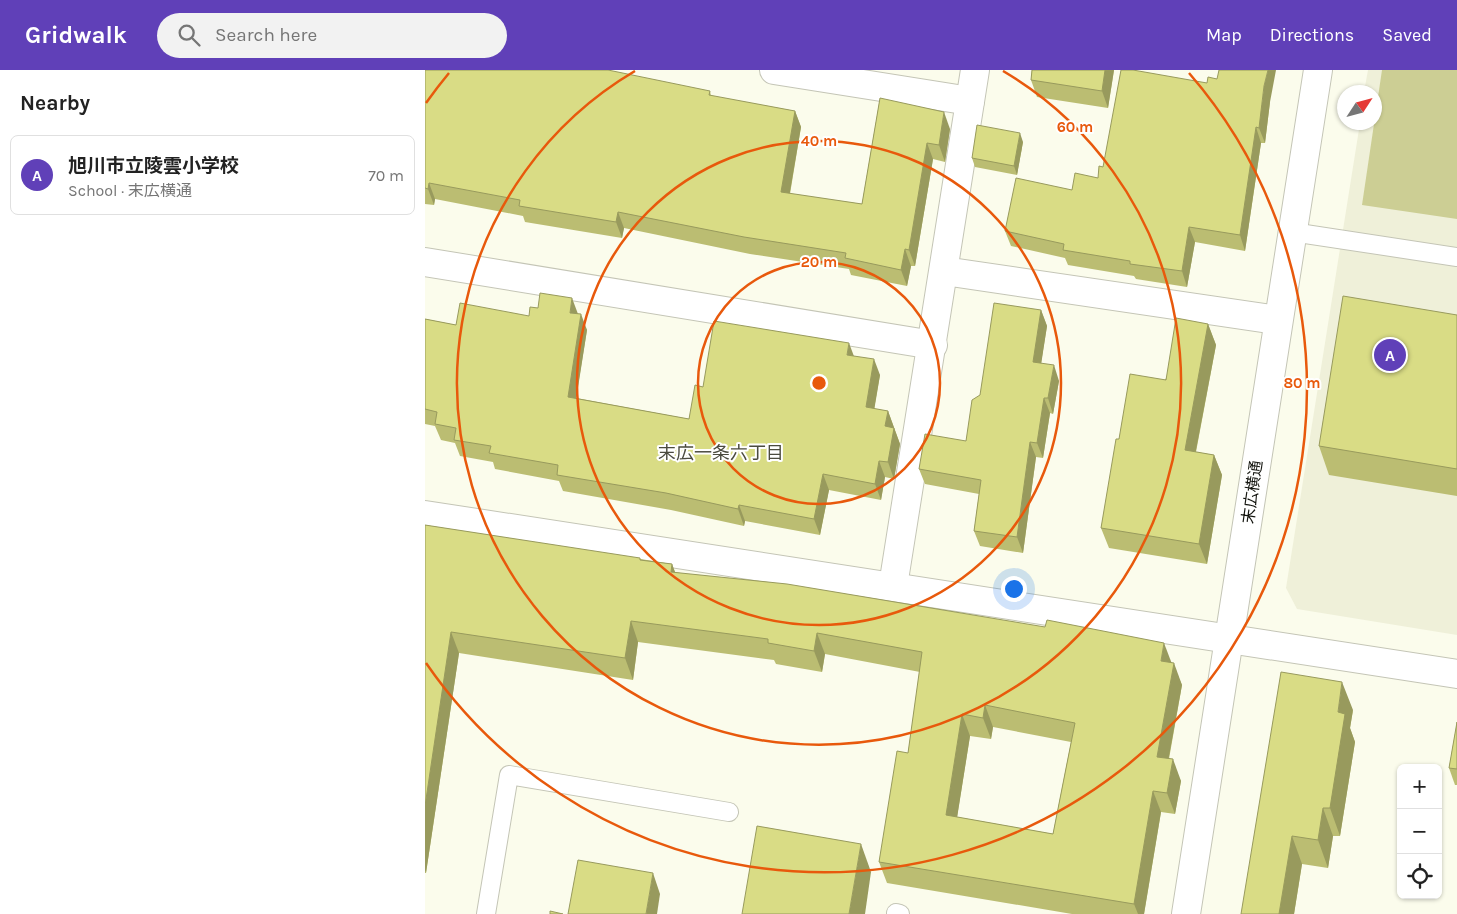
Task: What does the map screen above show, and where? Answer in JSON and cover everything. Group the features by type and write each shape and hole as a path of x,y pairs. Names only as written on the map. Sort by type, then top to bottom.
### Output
{"street":[{"path":"774,70 970,101"},
{"path":"893,586 945,271 975,70"},
{"name":"末広横通","path":"1186,914 1277,320 1318,70"},
{"path":"425,262 933,345"},
{"path":"945,271 1277,320"},
{"path":"425,515 1457,674"}],"lane":[{"path":"1292,232 1457,257"},
{"path":"485,914 509,775 729,812"},
{"path":"896,913 900,914"}],"shaded area":[{"path":"1368,70 1457,70 1457,635 1297,609 1286,588 1359,130 1382,130 1382,85 1365,85"}],"green space":[{"path":"1382,70 1457,70 1457,219 1362,205 1373,130 1382,130 1382,85 1380,85"}],"building":[{"path":"425,70 608,70 710,91 709,95 795,111 781,192 862,204 880,98 944,112 939,145 927,143 909,250 905,249 901,270 845,258 846,253 744,237 618,212 616,222 519,206 520,200 429,183 428,189 425,188"},
{"path":"1032,70 1105,70 1102,91 1031,80"},
{"path":"1121,70 1133,70 1207,83 1208,77 1217,79 1219,70 1268,70 1259,128 1256,127 1240,235 1189,227 1182,271 1130,264 1130,261 1063,250 1064,244 1005,231 1016,178 1072,190 1075,173 1098,178 1099,166 1103,167"},
{"path":"977,125 1020,133 1014,166 972,158"},
{"path":"540,293 572,298 570,313 581,314 568,397 689,419 695,385 703,387 714,321 849,343 847,355 874,359 866,407 888,411 885,426 894,428 888,462 879,461 875,484 823,474 814,519 739,505 738,509 666,493 557,475 558,465 489,453 491,446 454,440 456,428 435,424 437,412 425,409 425,319 456,325 460,303 529,316 530,307 538,308"},
{"path":"1343,296 1457,315 1457,469 1319,446"},
{"path":"994,303 1041,310 1033,362 1054,365 1048,398 1044,398 1037,443 1030,442 1017,537 974,531 981,480 919,469 925,434 966,441 972,400 980,395"},
{"path":"1176,318 1208,324 1185,450 1214,455 1199,544 1101,528 1116,439 1119,439 1130,374 1166,380"},
{"path":"425,525 672,564 671,572 787,584 1045,627 1047,620 1164,643 1161,661 1174,663 1157,757 1173,759 1167,793 1153,791 1134,904 879,862 897,751 908,753 922,652 817,633 814,651 768,643 768,639 631,621 625,658 451,632 425,806","holes":["985,705 1075,723 1053,834 946,815 962,714 983,718"]},
{"path":"1281,672 1342,682 1338,712 1345,714 1330,808 1323,808 1318,840 1292,836 1279,914 1241,914"},
{"path":"1457,722 1457,769 1449,768"},
{"path":"757,826 861,844 849,914 742,914"},
{"path":"578,860 653,873 646,914 568,914"},
{"path":"550,911 563,914 550,914"}],"place":[{"name":"旭川市立陵雲小学校","path":"1390,355"}],"district":[{"name":"末広一条六丁目","path":"721,453"}]}
